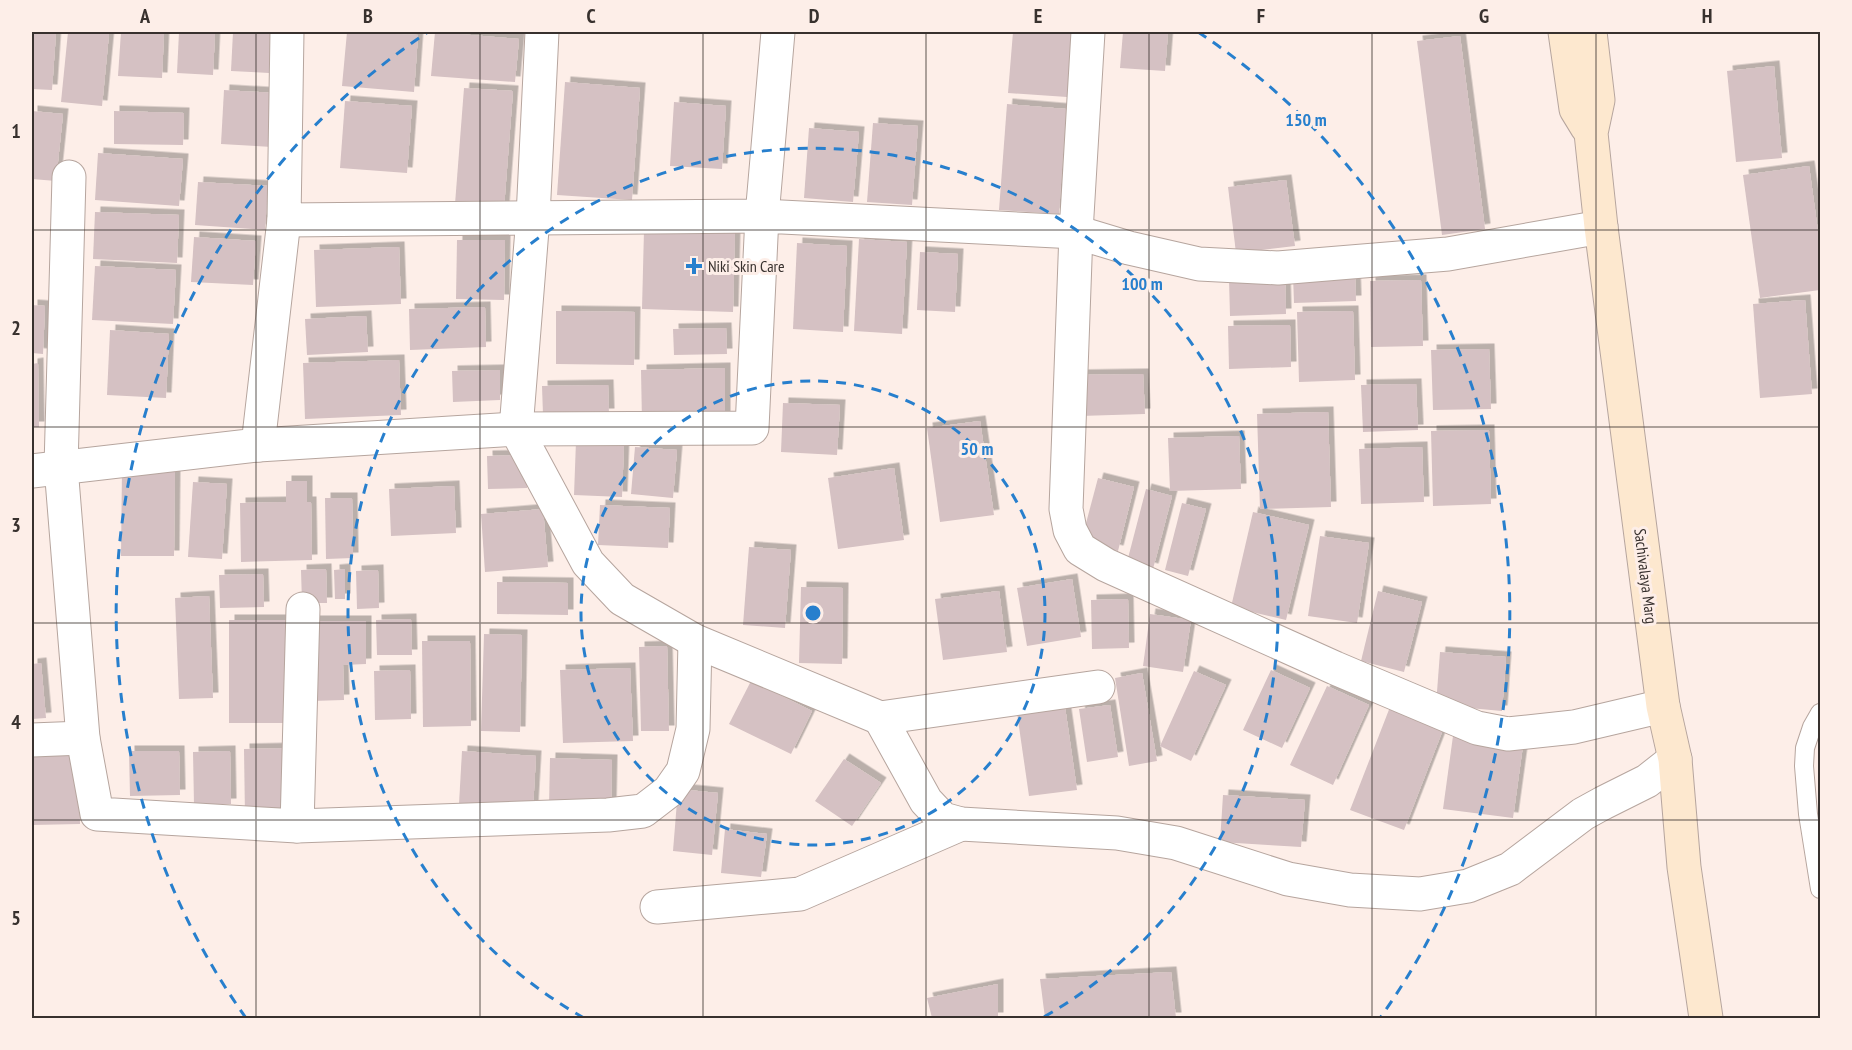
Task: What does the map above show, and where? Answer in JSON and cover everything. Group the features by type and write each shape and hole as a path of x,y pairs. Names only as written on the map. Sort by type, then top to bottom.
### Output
{"main road":[{"name":"Sachivalaya Marg","path":"1565,32 1576,109 1591,133"},
{"name":"Sachivalaya Marg","path":"1590,32 1598,100 1591,133 1601,226 1663,706 1675,759 1684,867 1706,1018"}],"street":[{"path":"258,445 284,220 287,32"},
{"path":"542,32 533,217 516,429 588,563 622,599 695,641 880,718 1098,687"},
{"path":"46,469 258,445 516,429 752,428 762,216 778,32"},
{"path":"1088,32 1076,232 1066,509 1070,530 1080,549 1117,570 1335,668 1477,728 1508,734 1574,727 1663,706"},
{"path":"69,177 46,469 83,738 97,814 297,826 608,815 643,811 669,791 683,771 693,729 695,641"},
{"path":"284,220 762,216 1076,232 1129,248 1198,264 1278,268 1448,254 1601,226"},
{"path":"297,826 303,609"},
{"path":"880,718 926,801 943,819 961,824 1117,833 1176,843 1288,879 1350,890 1420,894 1468,886 1510,869 1583,814 1647,781 1675,759"},
{"path":"32,740 83,738"},
{"path":"657,907 800,894 961,824"}],"lane":[{"path":"1821,713 1812,727 1805,748 1804,766 1808,814 1821,888"}],"building":[{"path":"32,32 56,32 52,90 32,89"},
{"path":"68,32 109,34 102,106 61,102"},
{"path":"121,32 164,32 162,78 118,76"},
{"path":"179,32 215,32 213,75 177,73"},
{"path":"233,32 271,32 269,73 231,71"},
{"path":"347,32 418,35 414,92 342,86"},
{"path":"435,32 519,39 515,82 431,76"},
{"path":"1013,32 1072,32 1067,97 1008,93"},
{"path":"1123,32 1168,32 1165,71 1120,68"},
{"path":"1460,36 1485,229 1442,235 1417,41"},
{"path":"1774,66 1782,158 1736,162 1727,71"},
{"path":"565,82 640,88 632,200 557,195"},
{"path":"464,88 513,91 504,208 455,204"},
{"path":"224,90 275,93 272,147 221,144"},
{"path":"345,101 412,106 407,173 340,168"},
{"path":"674,102 726,106 722,169 670,166"},
{"path":"1007,104 1066,109 1059,214 999,210"},
{"path":"32,111 63,114 56,181 32,179"},
{"path":"114,111 184,113 183,145 114,144"},
{"path":"873,123 918,126 912,205 867,202"},
{"path":"809,128 859,132 853,202 804,198"},
{"path":"98,153 183,159 179,206 95,200"},
{"path":"1809,166 1820,246 1820,290 1760,298 1743,175"},
{"path":"1286,180 1295,246 1236,253 1228,187"},
{"path":"198,182 268,186 265,230 195,225"},
{"path":"95,212 179,215 177,263 93,259"},
{"path":"644,230 735,232 733,312 642,309"},
{"path":"194,237 256,241 253,285 191,282"},
{"path":"859,239 907,242 902,334 854,331"},
{"path":"457,240 505,240 504,300 456,299"},
{"path":"797,243 847,246 843,332 793,329"},
{"path":"399,247 401,304 316,307 314,250"},
{"path":"920,252 958,254 955,312 917,310"},
{"path":"95,266 176,270 173,324 92,320"},
{"path":"1355,273 1356,301 1294,303 1293,275"},
{"path":"1285,278 1286,314 1230,316 1229,280"},
{"path":"1421,280 1423,346 1371,347 1370,281"},
{"path":"1805,300 1812,394 1760,398 1753,304"},
{"path":"32,305 45,306 43,354 32,353"},
{"path":"485,307 486,347 410,350 409,309"},
{"path":"556,311 635,312 634,365 556,364"},
{"path":"1353,311 1355,380 1299,382 1297,312"},
{"path":"366,316 368,352 307,355 305,319"},
{"path":"1290,325 1291,367 1229,369 1228,326"},
{"path":"726,328 727,354 674,355 673,329"},
{"path":"110,330 169,334 166,398 107,395"},
{"path":"1489,349 1491,409 1433,410 1431,350"},
{"path":"399,360 401,415 305,419 303,363"},
{"path":"38,363 39,427 32,427 32,364"},
{"path":"725,368 725,421 642,423 641,370"},
{"path":"500,370 500,400 453,402 452,371"},
{"path":"1143,374 1145,414 1080,416 1079,375"},
{"path":"1416,384 1418,430 1363,432 1361,385"},
{"path":"608,385 609,414 543,415 542,386"},
{"path":"783,403 840,405 837,455 781,452"},
{"path":"1328,412 1331,507 1260,509 1257,414"},
{"path":"980,421 994,515 940,522 927,428"},
{"path":"1489,430 1491,504 1433,506 1431,431"},
{"path":"1239,436 1241,489 1170,491 1168,438"},
{"path":"576,441 624,443 622,497 574,495"},
{"path":"635,447 677,450 673,498 631,494"},
{"path":"1422,447 1424,502 1361,504 1359,449"},
{"path":"526,455 527,488 488,489 487,456"},
{"path":"122,468 175,468 174,556 121,556"},
{"path":"894,468 904,540 838,549 828,478"},
{"path":"1098,478 1134,487 1118,551 1081,542"},
{"path":"286,481 307,481 307,502 311,502 312,560 241,562 240,503 286,502"},
{"path":"193,482 227,484 222,559 188,557"},
{"path":"454,486 456,533 391,536 389,489"},
{"path":"1146,489 1172,496 1153,569 1127,562"},
{"path":"325,498 352,498 353,558 326,559"},
{"path":"1182,503 1206,509 1188,576 1165,570"},
{"path":"600,505 670,508 668,548 598,545"},
{"path":"543,509 548,567 485,572 481,514"},
{"path":"1253,512 1309,525 1286,620 1231,607"},
{"path":"1320,536 1369,543 1357,623 1308,616"},
{"path":"749,547 791,550 785,628 743,625"},
{"path":"326,569 327,603 302,603 301,570"},
{"path":"345,569 345,599 335,599 334,570"},
{"path":"378,570 379,608 357,609 356,571"},
{"path":"263,574 264,607 220,608 219,575"},
{"path":"1072,579 1081,637 1027,646 1017,588"},
{"path":"497,582 568,583 568,615 497,614"},
{"path":"801,587 843,588 842,664 799,663"},
{"path":"999,591 1007,652 943,660 935,599"},
{"path":"1378,591 1422,602 1404,672 1361,661"},
{"path":"209,596 213,698 179,699 175,598"},
{"path":"1128,599 1129,648 1092,649 1091,600"},
{"path":"1150,614 1191,620 1183,672 1143,666"},
{"path":"411,619 412,655 377,655 376,620"},
{"path":"229,620 290,620 290,723 229,723"},
{"path":"311,621 366,621 366,664 343,665 344,700 312,701"},
{"path":"484,634 522,635 520,732 481,731"},
{"path":"422,641 470,641 471,726 423,727"},
{"path":"667,646 669,731 641,731 639,647"},
{"path":"1440,652 1506,657 1502,711 1436,705"},
{"path":"41,663 46,718 32,719 32,664"},
{"path":"630,668 633,741 563,743 560,670"},
{"path":"410,670 411,719 375,720 374,671"},
{"path":"1271,670 1310,688 1282,748 1243,730"},
{"path":"1194,671 1226,685 1191,761 1160,746"},
{"path":"1142,673 1157,761 1129,766 1115,678"},
{"path":"751,681 812,711 791,754 729,724"},
{"path":"1327,686 1369,705 1333,785 1290,765"},
{"path":"1110,705 1118,757 1087,762 1079,709"},
{"path":"1065,707 1077,790 1029,796 1017,713"},
{"path":"1390,707 1444,727 1404,830 1350,810"},
{"path":"1453,736 1523,745 1513,818 1443,809"},
{"path":"294,748 295,817 245,818 244,749"},
{"path":"129,751 179,751 180,795 130,796"},
{"path":"230,751 231,804 194,805 193,752"},
{"path":"462,751 536,756 533,808 459,804"},
{"path":"79,752 80,824 32,825 32,753"},
{"path":"550,758 612,760 611,808 549,807"},
{"path":"844,759 881,783 852,826 815,801"},
{"path":"678,789 718,793 712,855 673,851"},
{"path":"1223,795 1305,800 1301,847 1220,842"},
{"path":"725,829 767,834 761,877 721,873"},
{"path":"1171,972 1176,1018 1045,1018 1040,979"},
{"path":"998,984 998,1018 932,1018 927,998"}],"place":[{"name":"Niki Skin Care","path":"694,266"}]}
